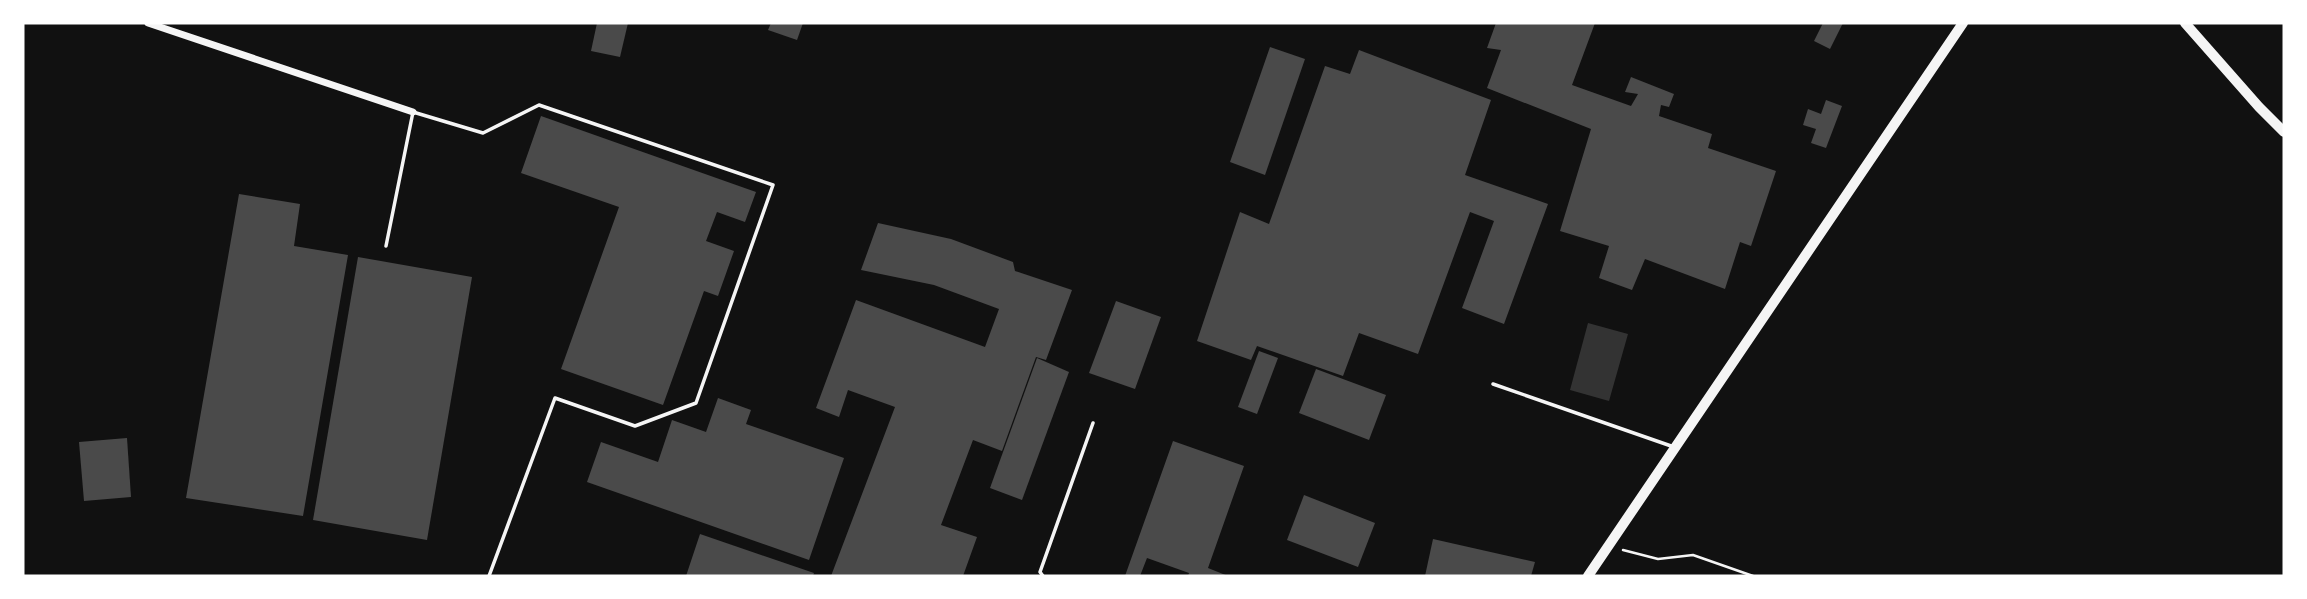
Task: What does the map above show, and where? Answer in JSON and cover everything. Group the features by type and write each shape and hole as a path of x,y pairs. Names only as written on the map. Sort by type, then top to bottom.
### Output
{"main road":[{"path":"2185,23 2284,132"}],"street":[{"path":"148,23 412,112"},
{"path":"1588,576 1963,23"}],"lane":[{"path":"386,246 412,112 483,133 539,105 773,185 696,403 635,426 555,398 489,576"},
{"path":"1493,384 1676,448"},
{"path":"1043,576 1040,572 1093,423"},
{"path":"1596,576 1599,561"}],"path":[{"path":"1609,547 1658,559 1693,555 1753,576"}],"shaded area":[{"path":"1588,323 1628,334 1609,401 1570,390"}],"building":[{"path":"597,23 628,23 620,57 591,51"},
{"path":"771,23 803,23 797,40 768,30"},
{"path":"1496,23 1595,23 1572,85 1631,106 1638,94 1625,92 1631,77 1674,94 1669,107 1661,105 1659,116 1712,134 1708,148 1776,171 1751,246 1740,242 1725,289 1645,259 1632,290 1599,278 1609,246 1560,231 1591,129 1487,88 1501,50 1487,48"},
{"path":"1823,23 1843,23 1830,49 1814,41"},
{"path":"1270,47 1305,59 1265,175 1230,162"},
{"path":"1359,50 1491,100 1465,175 1548,204 1504,324 1462,308 1494,221 1470,212 1418,354 1359,333 1343,376 1257,346 1251,360 1197,341 1240,212 1269,224 1325,66 1350,74"},
{"path":"1826,100 1842,106 1826,148 1811,143 1816,129 1803,125 1808,109 1821,114"},
{"path":"541,116 756,192 745,222 717,212 706,241 734,251 718,296 704,291 663,405 561,369 619,207 521,173"},
{"path":"239,194 300,204 294,246 348,255 303,516 186,498"},
{"path":"878,223 951,239 1013,262 1015,271 1072,290 1046,360 1036,357 1002,451 973,440 941,525 977,537 963,576 831,576 895,407 848,390 839,417 816,408 856,300 985,347 999,309 934,285 861,270"},
{"path":"358,257 472,277 427,540 313,520"},
{"path":"1116,301 1161,317 1135,389 1089,373"},
{"path":"1259,351 1278,358 1257,414 1238,407"},
{"path":"1037,358 1069,372 1022,500 990,488"},
{"path":"1316,369 1386,395 1369,440 1299,413"},
{"path":"718,398 751,410 746,424 844,458 809,560 587,482 601,442 658,462 672,420 706,432"},
{"path":"127,438 131,497 84,501 79,442"},
{"path":"1173,441 1244,466 1208,568 1228,576 1188,576 1189,573 1147,558 1140,576 1125,576"},
{"path":"1304,495 1375,523 1358,567 1287,540"},
{"path":"700,534 814,573 813,576 686,576"},
{"path":"1433,539 1535,562 1531,576 1425,576"}]}
